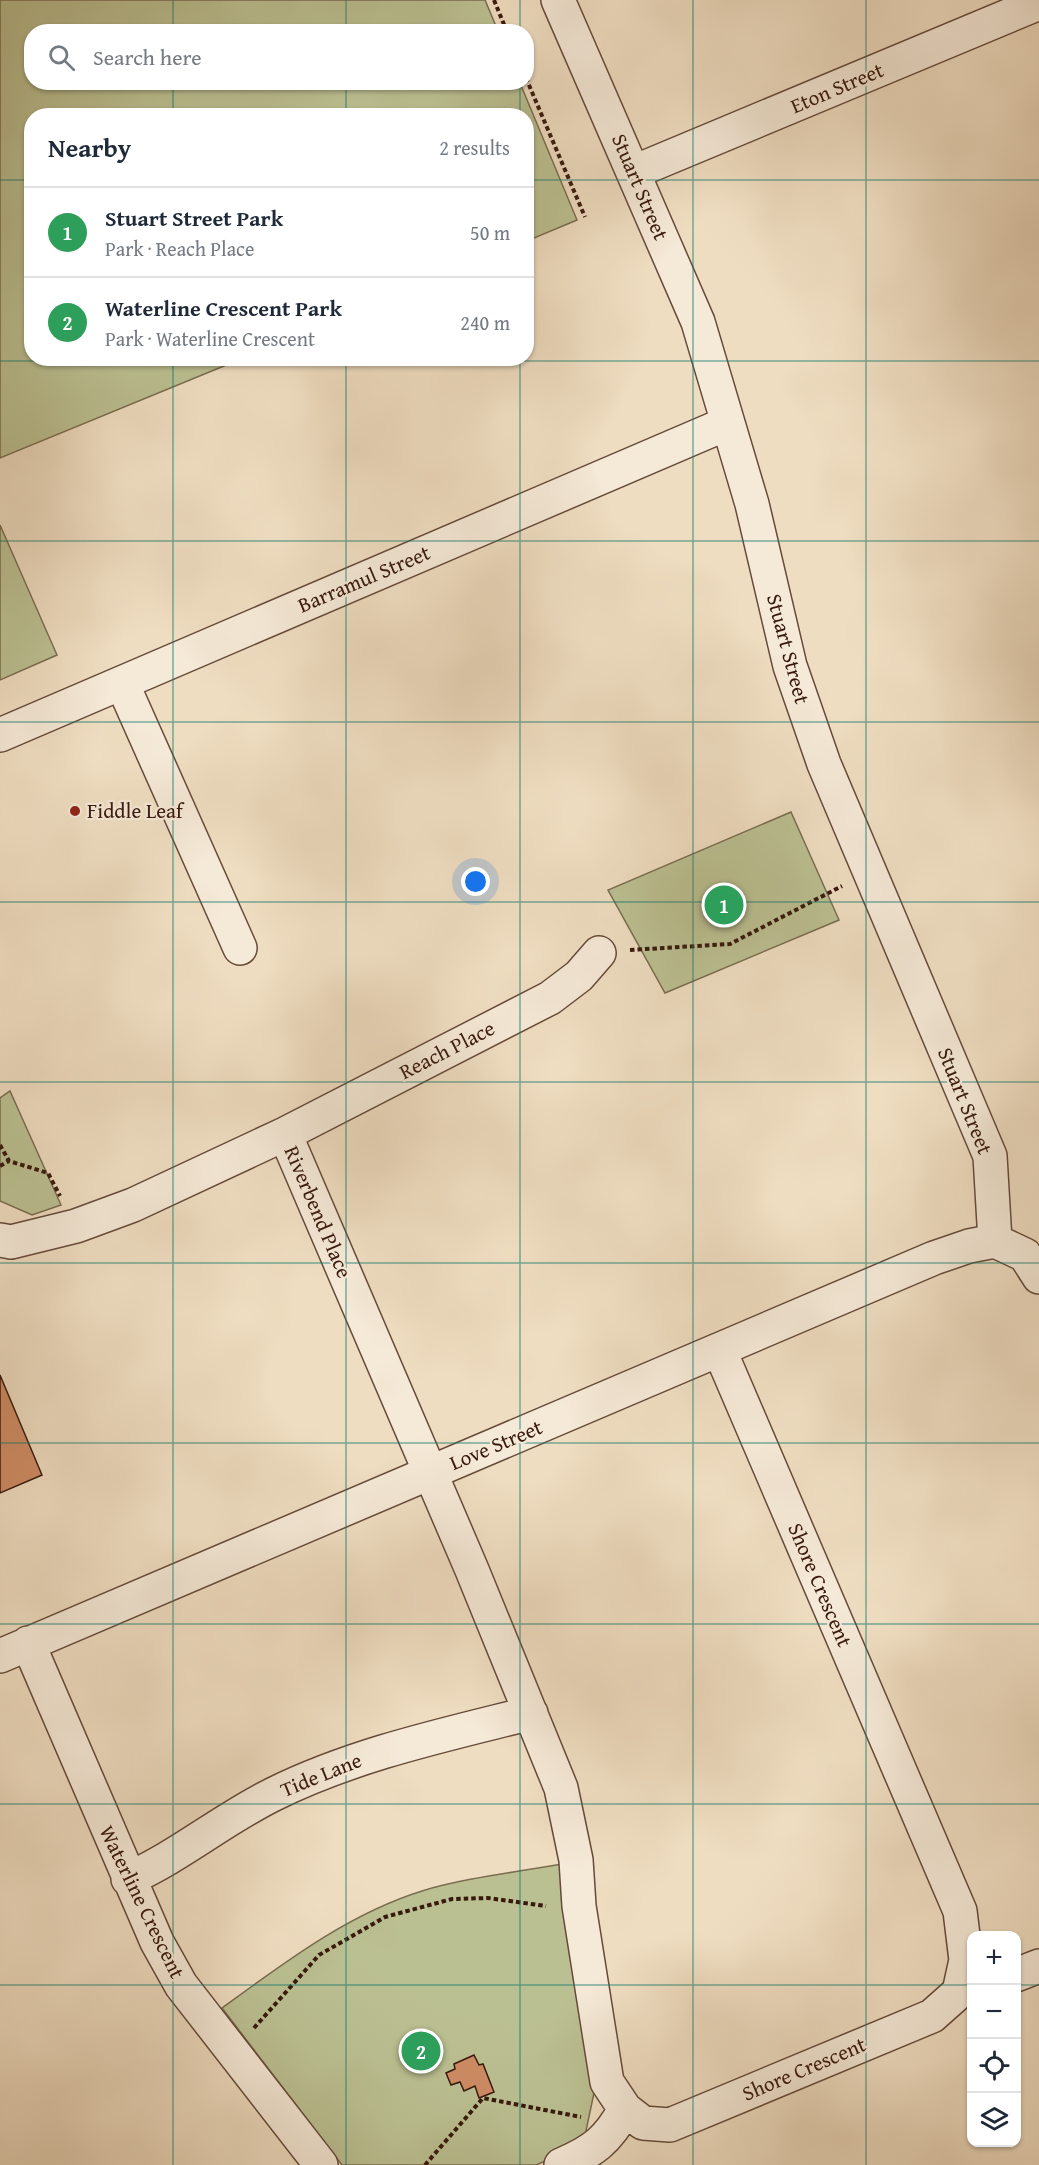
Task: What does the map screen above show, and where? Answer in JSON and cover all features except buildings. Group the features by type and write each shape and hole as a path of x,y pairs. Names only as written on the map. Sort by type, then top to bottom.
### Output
{"street":[{"name":"Stuart Street","path":"558,0 698,322 752,504 790,666 824,764 871,870 990,1156 995,1241"},
{"name":"Eton Street","path":"634,172 1039,3"},
{"name":"Barramul Street","path":"0,735 728,423"},
{"path":"122,683 240,948"},
{"name":"Reach Place","path":"285,1134 550,998 579,976 599,952"},
{"name":"Riverbend Place","path":"0,1240 10,1242 76,1226 133,1205 285,1134 429,1473"},
{"path":"995,1241 1025,1255 1039,1277"},
{"name":"Love Street","path":"14,1649 720,1351 934,1258 969,1246 995,1241"},
{"name":"Shore Crescent","path":"429,1473 561,1788 576,1860 579,1906 607,2082 621,2116 643,2123 670,2125 932,2016 965,1992 966,1960 960,1911 720,1351"},
{"name":"Waterline Crescent","path":"14,1649 157,1942 181,1984 321,2165"},
{"name":"Tide Lane","path":"128,1880 158,1866 273,1794 375,1753 531,1713"},
{"path":"1021,1973 1039,1966"},
{"path":"561,2165 588,2154 611,2133 621,2116"}],"path":[{"path":"494,0 504,24"},
{"path":"531,90 585,218"},
{"path":"599,952 730,944 871,870"},
{"path":"0,1144 9,1161 48,1173 76,1226"},
{"path":"0,1166 9,1161"},
{"path":"233,2054 319,1955 385,1917 452,1899 488,1898 540,1906 579,1906"},
{"path":"425,2165 483,2098 621,2116"}],"green space":[{"path":"0,0 485,0 495,24 24,24 24,90 523,90 530,108 24,108 24,366 224,366 0,458"},
{"path":"534,117 577,220 534,238"},
{"path":"0,525 57,655 0,680"},
{"path":"791,812 839,920 665,993 608,890"},
{"path":"10,1091 61,1205 32,1215 0,1201 0,1098"},
{"path":"562,1864 594,2093 583,2145 536,2165 342,2165 222,2008 318,1941 395,1901 455,1882"}],"place":[{"name":"Fiddle Leaf","path":"75,811"},
{"name":"Stuart Street Park","path":"724,905"},
{"name":"Waterline Crescent Park","path":"421,2051"}]}
